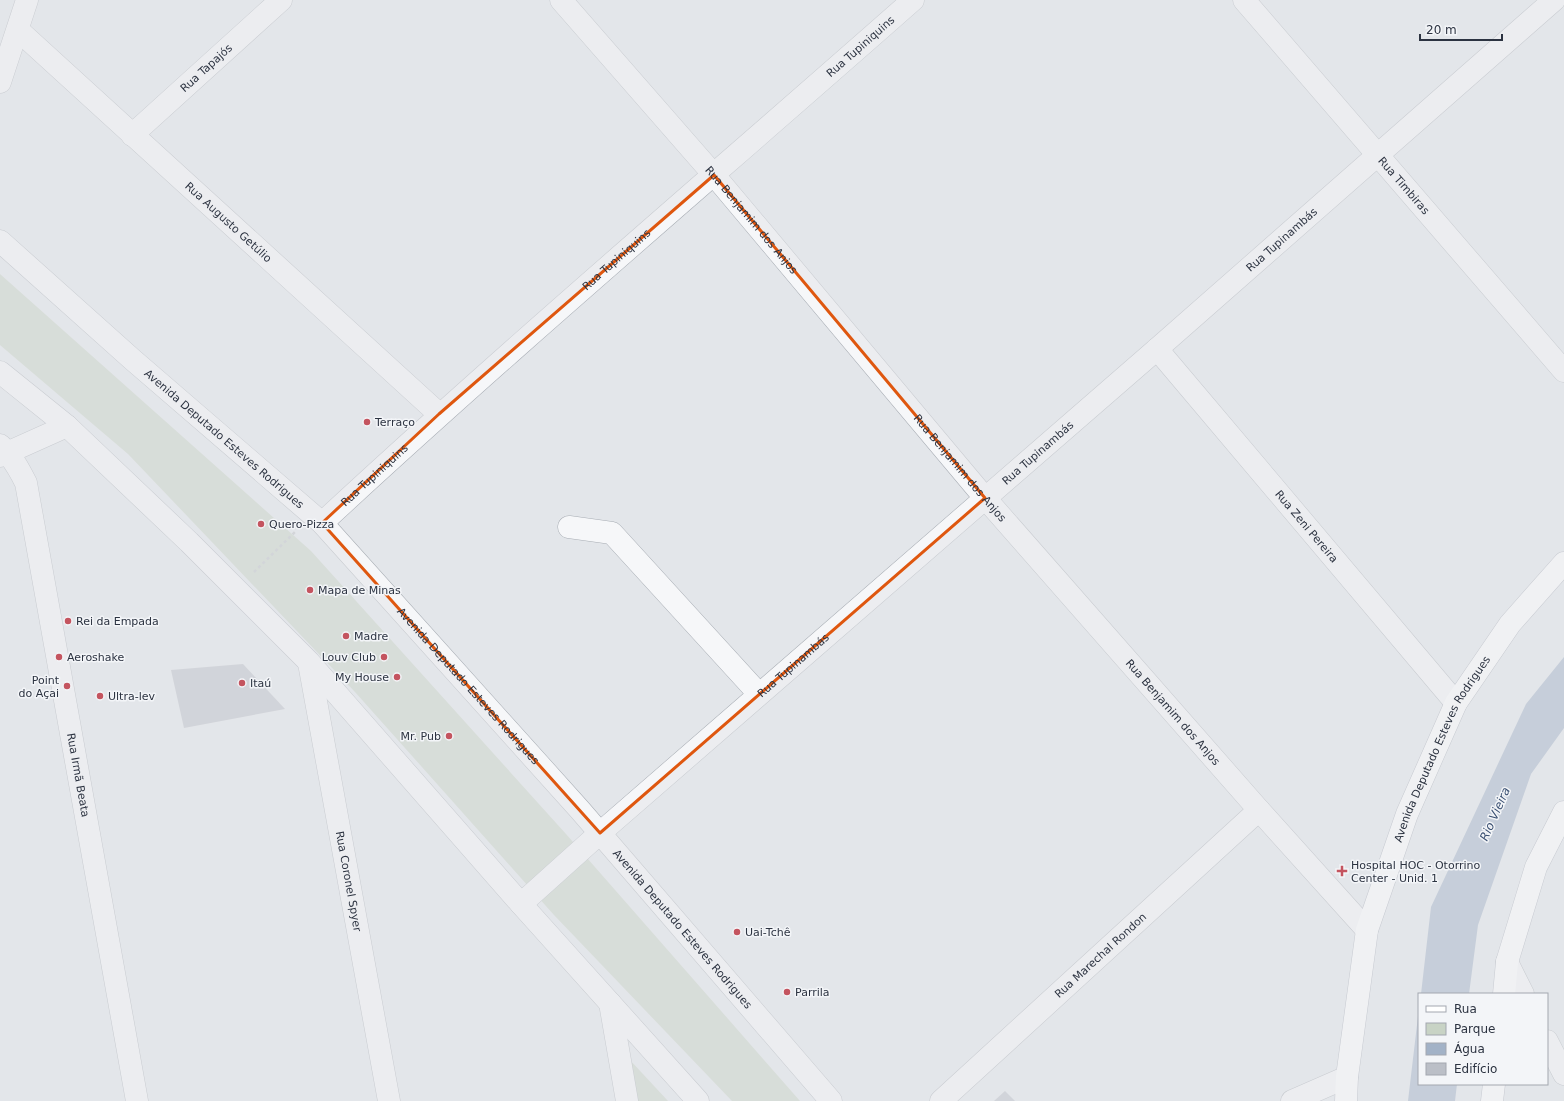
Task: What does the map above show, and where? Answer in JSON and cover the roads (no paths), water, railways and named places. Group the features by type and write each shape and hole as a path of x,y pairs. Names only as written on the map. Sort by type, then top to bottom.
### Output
{"main road":[{"name":"Avenida Deputado Esteves Rodrigues","path":"1346,1101 1347,1077 1367,930 1407,814 1456,703 1510,624 1564,563"},
{"path":"1504,993 1507,962 1536,867 1564,812"},
{"path":"1492,1101 1494,1085"}],"street":[{"path":"0,82 27,0"},
{"name":"Rua Tapajós","path":"132,135 281,0"},
{"name":"Rua Benjamim dos Anjos","path":"561,0 714,175 985,498 1259,810 1367,930"},
{"name":"Rua Tupiniquins","path":"322,523 439,414 913,0"},
{"name":"Rua Timbiras","path":"1244,0 1564,371"},
{"name":"Rua Tupinambás","path":"521,904 600,833 1157,349 1554,0"},
{"name":"Rua Augusto Getúlio","path":"18,30 439,414"},
{"name":"Avenida Deputado Esteves Rodrigues","path":"0,241 133,360 322,523 600,833 831,1101"},
{"name":"Rua Zeni Pereira","path":"1157,349 1456,703"},
{"path":"0,372 67,426 189,542 309,662 521,904 698,1101"},
{"path":"3,451 67,426"},
{"name":"Rua Irmã Beata","path":"3,451 20,470 26,483 138,1101"},
{"path":"569,527 612,533 759,694"},
{"name":"Rua Coronel Spyer","path":"309,662 389,1101"},
{"name":"Rua Marechal Rondon","path":"941,1101 1259,810"},
{"path":"1507,962 1523,993"},
{"path":"610,1003 627,1101"},
{"path":"1548,1043 1564,1074"},
{"path":"1292,1101 1347,1077"}],"water":[{"name":"Rio Vieira","path":"1564,657 1564,728 1531,774 1478,925 1469,993 1421,993 1431,907 1526,704"},
{"path":"1418,1016 1418,1085 1457,1085 1455,1101 1408,1101"}],"place":[{"name":"Terraço","path":"367,422"},
{"name":"Quero-Pizza","path":"261,524"},
{"name":"Mapa de Minas","path":"310,590"},
{"name":"Rei da Empada","path":"68,621"},
{"name":"Madre","path":"346,636"},
{"name":"Aeroshake","path":"59,657"},
{"name":"Louv Club","path":"384,657"},
{"name":"My House","path":"397,677"},
{"name":"Itaú","path":"242,683"},
{"name":"Point do Açai","path":"67,686"},
{"name":"Ultra-lev","path":"100,696"},
{"name":"Mr. Pub","path":"449,736"},
{"name":"Hospital HOC - Otorrino Center - Unid. 1","path":"1342,871"},
{"name":"Uai-Tchê","path":"737,932"},
{"name":"Parrila","path":"787,992"}]}
